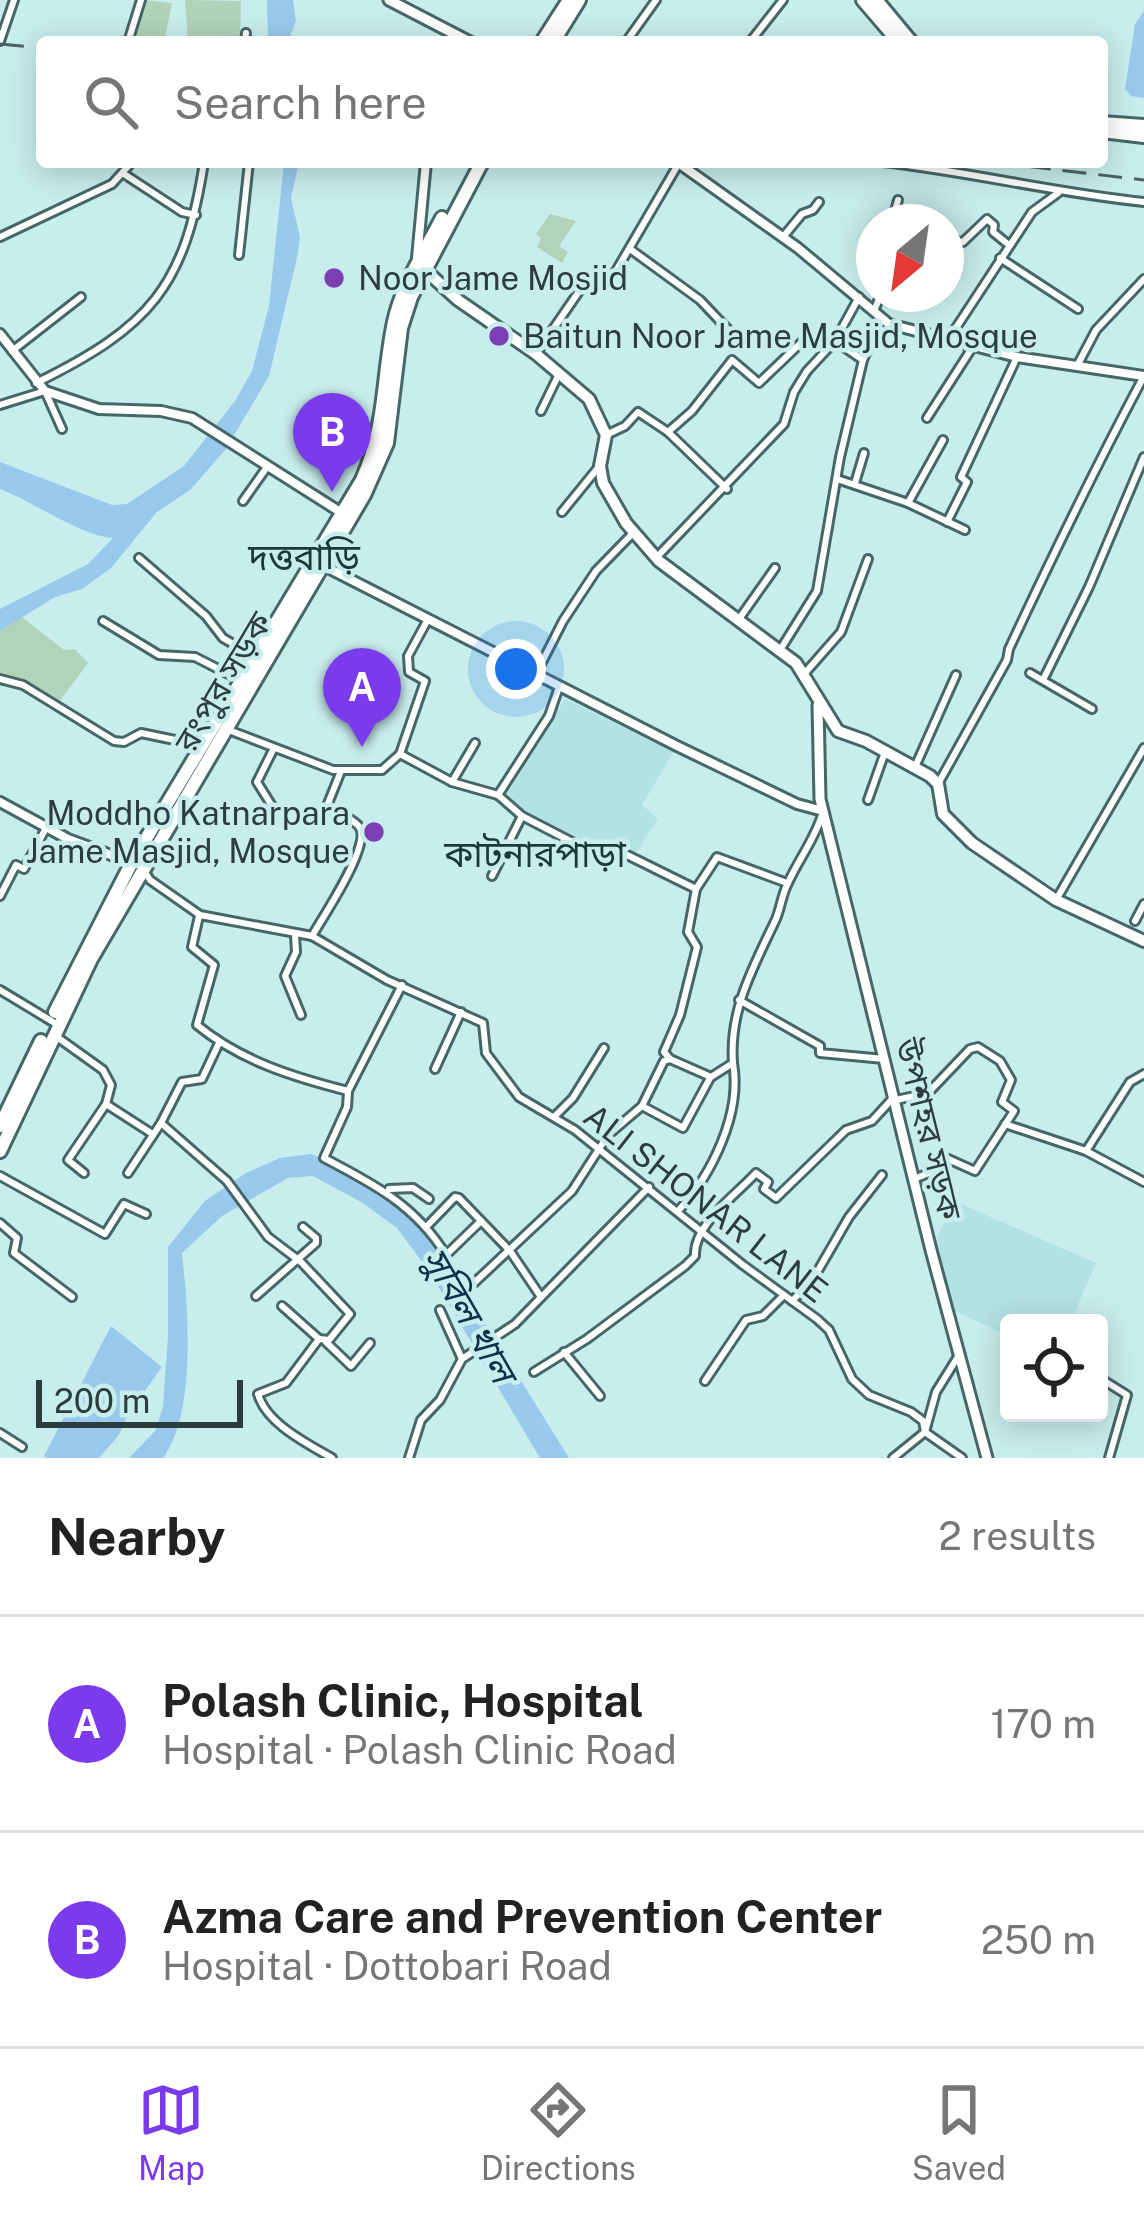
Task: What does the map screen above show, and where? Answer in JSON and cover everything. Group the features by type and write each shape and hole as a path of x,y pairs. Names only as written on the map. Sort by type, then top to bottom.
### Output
{"highway":[{"path":"546,36 569,0"},
{"path":"558,36 579,0"},
{"path":"863,0 894,36"},
{"path":"876,0 905,36"},
{"path":"1108,127 1144,126"},
{"path":"1108,128 1144,136"},
{"name":"রংপুর সড়ক","path":"0,1151 54,1027 137,865 226,729 386,443 401,328 421,268 475,168"},
{"path":"137,865 202,746 320,564"},
{"name":"রংপুর সড়ক","path":"0,1126 4,1109 54,1027"}],"main road":[{"path":"389,0 455,36"},
{"path":"421,268 589,399 605,435 600,466 603,483 634,532 656,558 805,673 818,705 838,731"},
{"name":"উপশহর সড়ক","path":"818,705 823,811 987,1458"},
{"path":"818,736 824,729 838,731 915,766 938,784 944,814 956,830 1056,900 1144,940"}],"street":[{"path":"0,41 14,0"},
{"path":"130,36 141,0"},
{"path":"630,36 656,0"},
{"path":"755,36 783,0"},
{"path":"439,27 444,36"},
{"path":"0,237 68,208 128,168"},
{"path":"36,382 81,361 163,294 196,214 202,168"},
{"path":"239,255 248,168"},
{"path":"421,268 425,168"},
{"path":"536,354 582,287 597,286 616,271 675,168"},
{"path":"686,168 856,295"},
{"path":"926,168 1006,179 1058,193 1144,202"},
{"path":"124,173 182,212 196,214"},
{"path":"948,340 1032,212 1058,193"},
{"path":"897,204 898,200"},
{"path":"783,238 819,202"},
{"path":"964,241 984,218 1009,245"},
{"path":"629,248 700,300 737,339"},
{"path":"1000,258 1078,309"},
{"path":"1076,366 1096,330 1144,279"},
{"path":"12,352 81,297"},
{"path":"656,558 727,489 784,424 794,392 835,341 856,302"},
{"path":"875,312 881,321 973,348 1144,376 1085,484 1007,661 938,784"},
{"path":"780,650 817,591 863,360 881,321"},
{"path":"0,334 46,391 99,409 161,411 192,418 348,517"},
{"path":"668,432 692,411 732,360 759,383 806,338 828,348"},
{"path":"835,341 863,360"},
{"path":"927,418 973,348"},
{"path":"946,522 967,482 961,477 1018,357"},
{"path":"541,411 560,373"},
{"path":"0,405 46,391"},
{"path":"46,391 62,430"},
{"path":"605,435 625,426 638,412 668,432 727,489"},
{"path":"908,503 943,440"},
{"path":"855,483 864,453"},
{"path":"1043,680 1144,457"},
{"path":"562,512 600,466"},
{"path":"243,502 267,467"},
{"path":"837,479 908,503 965,530"},
{"path":"536,674 596,571 634,532"},
{"path":"139,558 206,616 223,638 257,658"},
{"path":"805,673 841,632 868,559"},
{"path":"320,564 797,804 823,811 787,884 740,1000 733,1063 736,1085 716,1155 704,1180 678,1211"},
{"path":"737,622 775,568"},
{"path":"103,621 159,655 195,657 244,681"},
{"path":"226,729 341,772 368,767 382,770 400,754 425,682 409,672 408,656 427,621"},
{"path":"1030,673 1092,709"},
{"path":"915,766 956,675"},
{"path":"0,679 23,686 114,741 124,742 141,733 202,746"},
{"path":"498,795 549,716 559,687"},
{"path":"452,782 475,743"},
{"path":"272,806 257,782 274,748"},
{"path":"868,800 886,751"},
{"path":"1056,900 1143,753"},
{"path":"400,754 452,782 498,795 523,816 607,860 615,849 696,889"},
{"path":"312,936 357,856 359,826 327,806 341,772"},
{"path":"0,802 68,839 137,865 150,880 200,915 312,936 460,1012 435,1069"},
{"path":"492,876 523,816"},
{"path":"0,896 16,865 24,868 47,826"},
{"path":"711,1077 664,1052 680,1015 697,947 688,932 696,889 717,857 787,884"},
{"path":"1135,921 1144,904"},
{"path":"200,915 192,947 214,965 196,1025 219,1043 285,1075 348,1091"},
{"path":"295,935 296,952 285,976 301,1015"},
{"path":"402,985 348,1091 347,1107 324,1158 386,1190 428,1225 446,1255 481,1221"},
{"path":"0,990 54,1027 109,1077 106,1104 68,1160 84,1173"},
{"path":"740,1000 820,1046 820,1053 884,1059"},
{"name":"ALI SHONAR LANE","path":"460,1012 483,1023 482,1042 497,1072 519,1097 649,1187 829,1330 852,1379 880,1402 911,1412 923,1421 925,1432 962,1458"},
{"path":"128,1172 182,1082 202,1078 219,1043"},
{"path":"534,1372 685,1266 694,1256 694,1244 702,1231 756,1173 768,1182 764,1189 776,1198 846,1130 872,1121 896,1098 928,1094 970,1049 978,1047 1000,1061 1011,1080 1001,1102 1015,1111 975,1171 946,1158 936,1171 914,1179"},
{"path":"554,1118 573,1098 604,1048"},
{"path":"474,1283 572,1190 608,1136 642,1106 658,1067 670,1059"},
{"path":"642,1106 683,1128 711,1077 733,1063"},
{"path":"1086,1151 1130,1082 1144,1074"},
{"path":"106,1104 151,1133"},
{"path":"161,1123 226,1181 268,1237 350,1314 286,1383 258,1396 279,1423 332,1458"},
{"path":"1005,1124 1043,1133 1144,1182"},
{"path":"705,1381 746,1320 763,1316 812,1281 849,1217 882,1175"},
{"path":"0,1176 104,1234 124,1204 146,1214"},
{"path":"409,1458 421,1420 440,1400 461,1358 500,1333 541,1297 649,1187"},
{"path":"386,1190 413,1188 429,1199"},
{"path":"428,1225 454,1197 510,1251 541,1297"},
{"path":"0,1223 17,1238 14,1253 72,1297"},
{"path":"256,1296 316,1240 303,1227"},
{"path":"282,1306 351,1366 370,1343"},
{"path":"440,1310 461,1358"},
{"path":"564,1352 600,1396"},
{"path":"892,1458 925,1432 936,1392 959,1355"},
{"path":"1108,1383 1127,1395 1108,1458"},
{"path":"0,1433 22,1447"}],"shaded area":[{"path":"565,699 674,751 642,805 658,819 635,854 613,846 606,853 515,807 504,792"},
{"path":"954,1201 1096,1263 1074,1314 1000,1314 1000,1332 946,1307 931,1250"}],"green space":[{"path":"143,0 172,3 165,36 131,36"},
{"path":"185,0 241,1 240,36 188,36"},
{"path":"550,214 576,221 559,246 568,252 562,263 537,247 541,238 536,234"},
{"path":"18,614 64,650 75,649 88,663 56,706 0,674 0,624"}],"water":[{"path":"267,0 293,0 296,21 290,36 268,36"},
{"path":"1144,11 1144,98 1131,96 1125,89 1135,24"},
{"path":"283,168 298,168 291,198 300,237 298,253 269,376 226,449 190,490 157,512 111,568 82,589 55,597 0,631 0,609 88,564 113,538 72,525 0,489 0,462 112,505 127,504 184,466 235,401 252,371 269,306"},
{"name":"সুবিল খাল","path":"311,1154 340,1166 400,1206 435,1242 569,1458 540,1458 429,1271 397,1228 313,1176 288,1178 222,1216 182,1253 187,1358 181,1414 163,1458 129,1458 156,1430 163,1406 168,1247 205,1201 246,1173 280,1158"},
{"path":"111,1326 162,1367 99,1458 47,1458 44,1456"}],"railway":[{"path":"0,44 36,47"},
{"path":"1042,168 1144,180"}],"place":[{"name":"Noor Jame Mosjid","path":"334,278"},
{"name":"Baitun Noor Jame Masjid, Mosque","path":"499,336"},
{"name":"Azma Care and Prevention Center","path":"332,492"},
{"name":"Polash Clinic, Hospital","path":"362,747"},
{"name":"Moddho Katnarpara Jame Masjid, Mosque","path":"374,832"}],"district":[{"name":"দত্তবাড়ি","path":"304,557"},
{"name":"কাটনারপাড়া","path":"535,854"}]}
